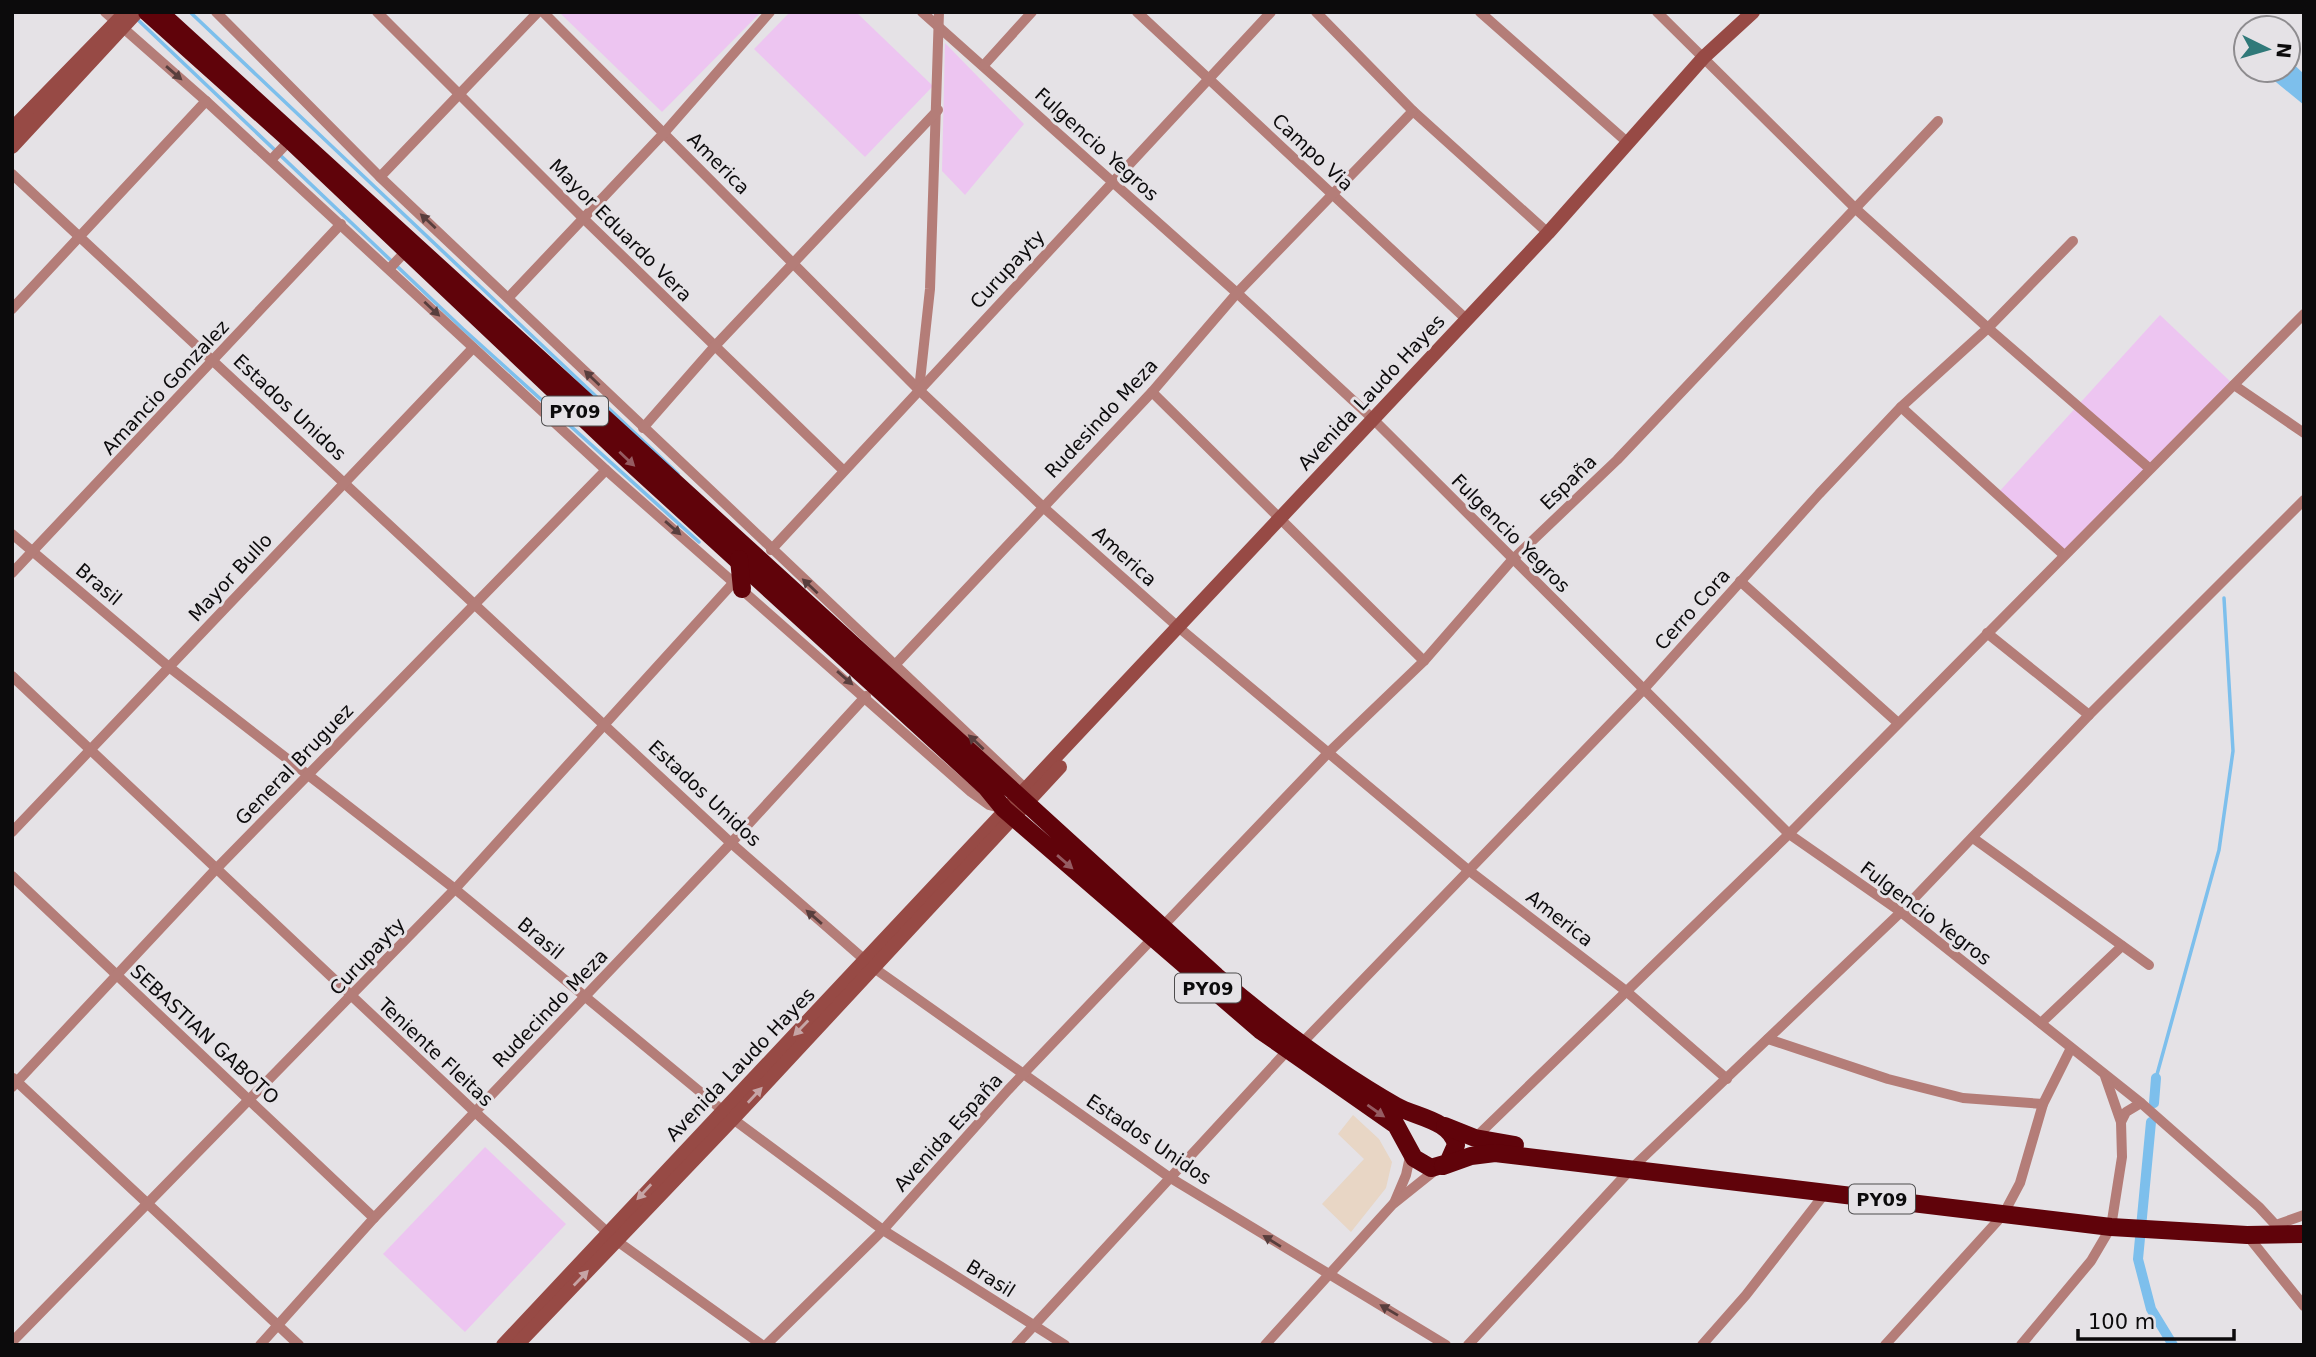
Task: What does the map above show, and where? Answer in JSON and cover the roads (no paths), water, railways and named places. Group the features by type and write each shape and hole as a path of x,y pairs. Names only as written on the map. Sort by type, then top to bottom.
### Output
{"highway":[{"name":"PY09","path":"147,12 280,151 396,262 739,558 986,786 1017,803"},
{"name":"PY09","path":"159,12 1157,933 1264,1017 1294,1048 1396,1125 1419,1163 1440,1167 1471,1156 1495,1153 2111,1227 2248,1235 2281,1230 2304,1234"},
{"path":"738,585 739,558"},
{"name":"PY09","path":"1294,1048 1389,1102 1475,1138 1600,1158 1632,1168"},
{"path":"1411,1149 1412,1139 1420,1127 1439,1124 1452,1133 1456,1145 1452,1157 1440,1167"}],"street":[{"path":"12,128 117,19 137,12"},
{"path":"216,12 380,177 894,666 1017,803"},
{"name":"Mayor Eduardo Vera","path":"377,12 714,347 843,470"},
{"path":"380,177 460,92 541,12"},
{"name":"America","path":"541,12 919,390 1042,506 1181,629 1467,869 1626,990 1727,1079"},
{"path":"509,297 664,133 770,12"},
{"name":"Fulgencio Yegros","path":"922,12 1237,293 1374,420 1789,834 1900,912 2141,1102 2281,1230"},
{"path":"919,390 930,289 938,110 939,12"},
{"path":"984,65 1032,12"},
{"name":"Campo Via","path":"1137,12 1465,318"},
{"name":"Curupayty","path":"771,550 1111,181 1271,12"},
{"path":"1315,12 1413,111 1548,233"},
{"path":"1480,12 1627,142"},
{"path":"1657,12 1857,210 2149,468"},
{"name":"Avenida Laudo Hayes","path":"509,1344 870,965 1017,803 1281,522 1465,318 1548,233 1704,57 1753,12"},
{"path":"12,147 110,42 117,19"},
{"path":"117,19 206,101 280,151 341,224 396,262 473,348 606,470 866,696 971,792 989,805 1017,803"},
{"path":"12,309 206,101"},
{"path":"643,428 714,347 938,110"},
{"name":"Rudesindo Meza","path":"894,666 1152,392 1237,293 1331,192 1413,111"},
{"name":"España","path":"1157,933 1329,752 1424,661 1512,560 1617,460 1857,210 1938,121"},
{"name":"Estados Unidos","path":"12,174 607,724 731,843 870,965 1169,1177 1446,1345"},
{"name":"Amancio Gonzalez","path":"12,573 341,224"},
{"name":"Cerro Cora","path":"1016,1345 1169,1177 1644,689 1901,407 1989,328 2073,241"},
{"path":"1475,1138 1789,834 2304,314"},
{"name":"Mayor Bullo","path":"12,832 473,348"},
{"path":"2234,385 2304,433"},
{"path":"1152,392 1424,661"},
{"path":"1901,407 2064,555"},
{"name":"General Bruguez","path":"14,1083 216,870 606,470"},
{"path":"1468,1345 1632,1168 1900,912 2089,715 2304,500"},
{"name":"Brasil","path":"12,534 169,667 455,889 728,1114 883,1230 1065,1345"},
{"path":"1740,581 1897,722"},
{"name":"Curupayty","path":"12,1342 146,1203 352,997 738,585"},
{"path":"1987,633 2089,715"},
{"name":"Teniente Fleitas","path":"12,676 475,1112 612,1236 764,1345"},
{"name":"Rudecindo Meza","path":"260,1345 374,1218 731,843 866,696"},
{"path":"1973,838 2148,965"},
{"name":"SEBASTIAN GABOTO","path":"12,876 374,1218"},
{"name":"Avenida España","path":"764,1345 883,1230 1157,933"},
{"path":"2041,1023 2122,946"},
{"path":"1768,1039 1888,1079 1951,1095 2043,1104"},
{"path":"1885,1345 2003,1215 2020,1183 2043,1104 2071,1048"},
{"path":"2021,1345 2091,1261 2111,1227 2122,1157 2121,1122 2104,1073"},
{"path":"14,1083 299,1345"},
{"path":"2121,1122 2126,1112 2141,1102"},
{"path":"1393,1204 1406,1175 1411,1149"},
{"path":"1265,1345 1393,1204 1440,1167"},
{"path":"1702,1345 1753,1286 1826,1192"},
{"path":"2281,1230 2304,1215"},
{"path":"2248,1235 2304,1306"}],"water":[{"path":"2302,72 2304,105 2278,84 2302,84"}],"waterway":[{"path":"190,12 678,474"},
{"path":"137,19 463,329 699,542"},
{"path":"2156,1078 2219,850 2233,751 2224,598"},
{"path":"2154,1103 2156,1078"},
{"path":"2151,1122 2138,1259 2151,1309 2173,1345"}]}
